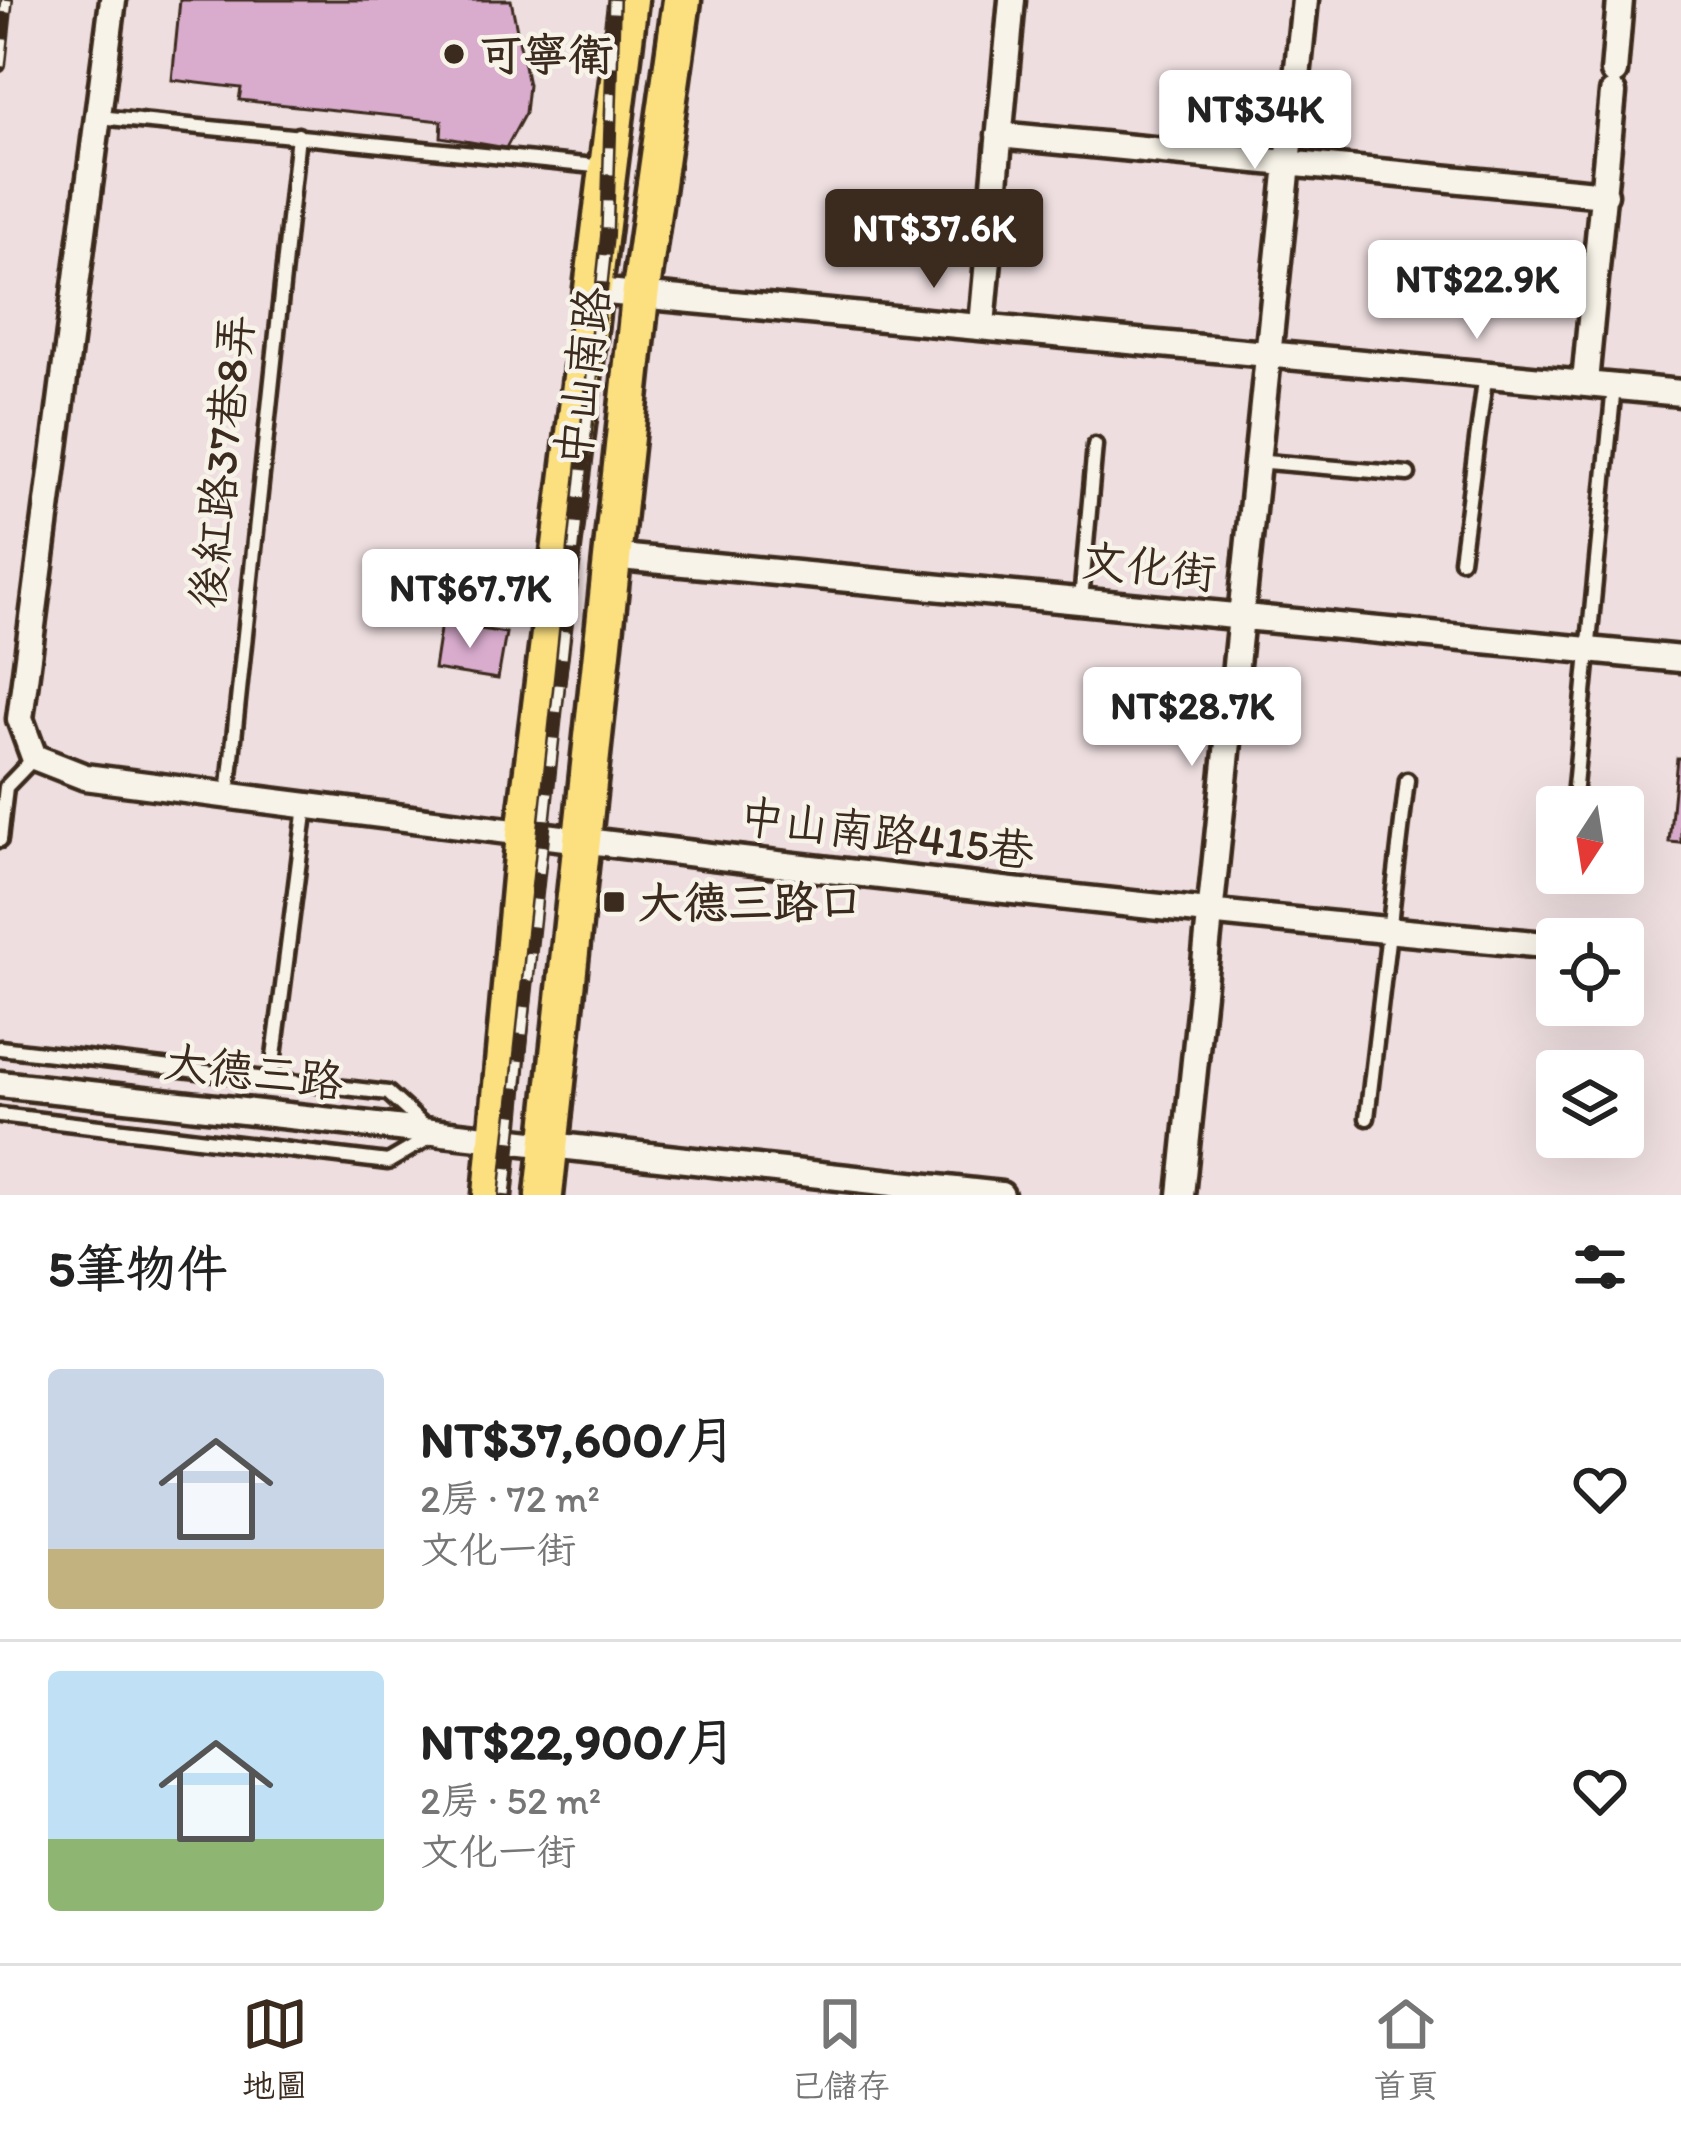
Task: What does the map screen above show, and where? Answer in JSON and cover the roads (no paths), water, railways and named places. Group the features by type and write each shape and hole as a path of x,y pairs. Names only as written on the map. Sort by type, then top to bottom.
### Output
{"main road":[{"name":"中山南路","path":"544,1195 554,837 596,291 629,0"},
{"name":"中山南路","path":"492,1195 498,1140 610,556 682,0"}],"street":[{"path":"113,0 20,718 34,757 86,777 554,837"},
{"path":"982,326 1012,0"},
{"path":"1181,1195 1305,0"},
{"path":"1585,382 1620,0"},
{"path":"999,135 1605,194"},
{"path":"596,291 1267,350 1681,393"},
{"name":"文化街","path":"610,556 1681,659"},
{"name":"中山南路415巷","path":"554,837 1207,913 1536,944"},
{"name":"大德三路","path":"0,1084 549,1144"},
{"path":"549,1144 1000,1195"}],"lane":[{"path":"99,117 609,168"},
{"name":"後紅路37巷8弄","path":"228,796 298,135"},
{"path":"1461,560 1486,373"},
{"path":"1575,786 1614,385"},
{"path":"1081,602 1096,445"},
{"path":"1255,460 1408,474"},
{"path":"0,840 6,787 34,757"},
{"path":"1367,1118 1407,781"},
{"path":"272,1079 306,806"},
{"path":"0,1048 388,1093 434,1135 388,1162 0,1115"}],"railway":[{"path":"0,66 7,0"},
{"path":"505,1195 607,236 614,0"}],"place":[{"name":"可寧衛","path":"454,54"},
{"name":"大德三路口","path":"614,902"}]}
